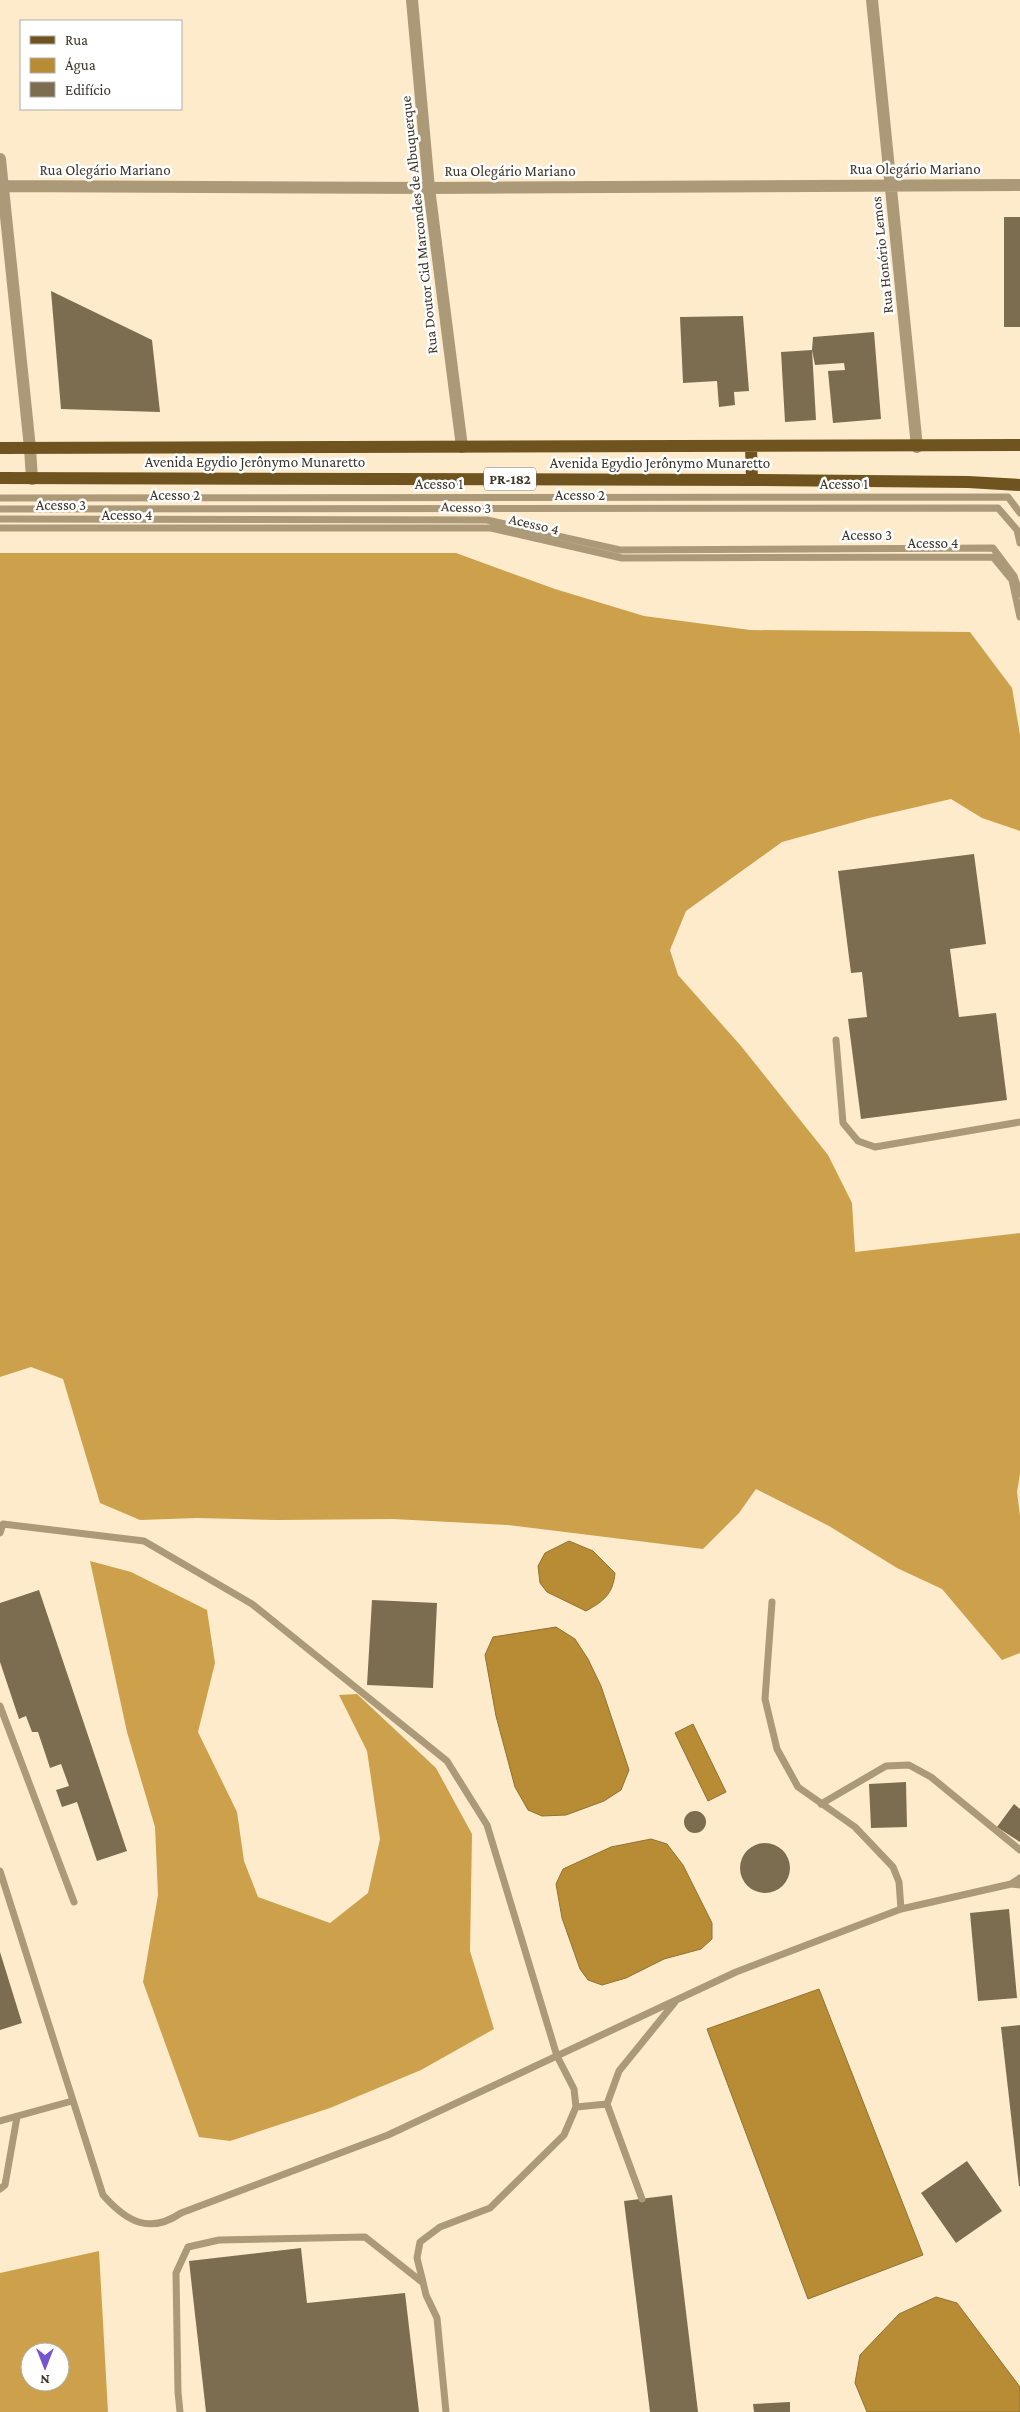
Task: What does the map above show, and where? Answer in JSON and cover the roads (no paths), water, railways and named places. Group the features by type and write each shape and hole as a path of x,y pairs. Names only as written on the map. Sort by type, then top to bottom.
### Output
{"main road":[{"name":"Avenida Egydio Jerônymo Munaretto","path":"0,448 917,447 1020,445"},
{"path":"751,446 752,480"},
{"name":"Avenida Egydio Jerônymo Munaretto","path":"0,478 752,480 968,482 1020,485"}],"street":[{"name":"Rua Doutor Cid Marcondes de Albuquerque","path":"412,0 429,188 462,447"},
{"name":"Rua Honório Lemos","path":"872,0 917,447"},
{"path":"0,160 1,186 32,478"},
{"name":"Rua Olegário Mariano","path":"1,186 429,188 1020,185"}],"lane":[{"name":"Acesso 1","path":"0,498 1008,498 1020,513"},
{"name":"Acesso 2","path":"0,509 998,508 1017,530 1020,543"},
{"name":"Acesso 3","path":"0,519 487,520 620,550 993,548 1014,576 1020,594"},
{"name":"Acesso 4","path":"0,528 491,528 622,558 993,557 1012,580 1020,617"},
{"path":"836,1040 844,1123 858,1141 875,1147 1020,1122"},
{"path":"0,1533 2,1521 144,1541 252,1604 448,1761 487,1825 557,2056 574,2089 576,2107 564,2135 490,2208 440,2227 420,2242 417,2258 426,2295 438,2318 446,2412"},
{"path":"772,1602 765,1699 777,1749 798,1788 855,1827 893,1866 899,1882 901,1908"},
{"path":"0,1706 74,1902"},
{"path":"821,1804 886,1766 909,1765 930,1777 1020,1850"},
{"path":"0,1871 103,2195 120,2214 142,2223 166,2223 181,2213 388,2135 736,1972 901,1908 1011,1884 1020,1885"},
{"path":"1011,1884 1020,1878"},
{"path":"642,2199 607,2104 619,2071 678,1999"},
{"path":"0,2121 72,2101"},
{"path":"576,2107 607,2104"},
{"path":"0,2189 5,2185 17,2117"},
{"path":"180,2412 176,2273 188,2248 218,2240 365,2237 423,2282"}],"water":[{"path":"569,1541 593,1551 615,1573 610,1592 598,1604 586,1611 547,1592 540,1583 538,1566 545,1553"},
{"path":"556,1627 575,1639 588,1659 601,1686 629,1770 621,1790 604,1801 566,1815 542,1816 528,1810 515,1787 496,1716 485,1655 493,1637"},
{"path":"693,1724 726,1792 708,1801 675,1733"},
{"path":"651,1839 667,1844 683,1865 712,1923 712,1939 701,1949 664,1959 626,1978 602,1985 588,1980 580,1969 562,1918 556,1884 563,1869 611,1847"},
{"path":"819,1989 923,2255 808,2299 707,2029"},
{"path":"936,2297 957,2303 1020,2387 1020,2412 867,2412 855,2383 860,2355 899,2314"}]}
